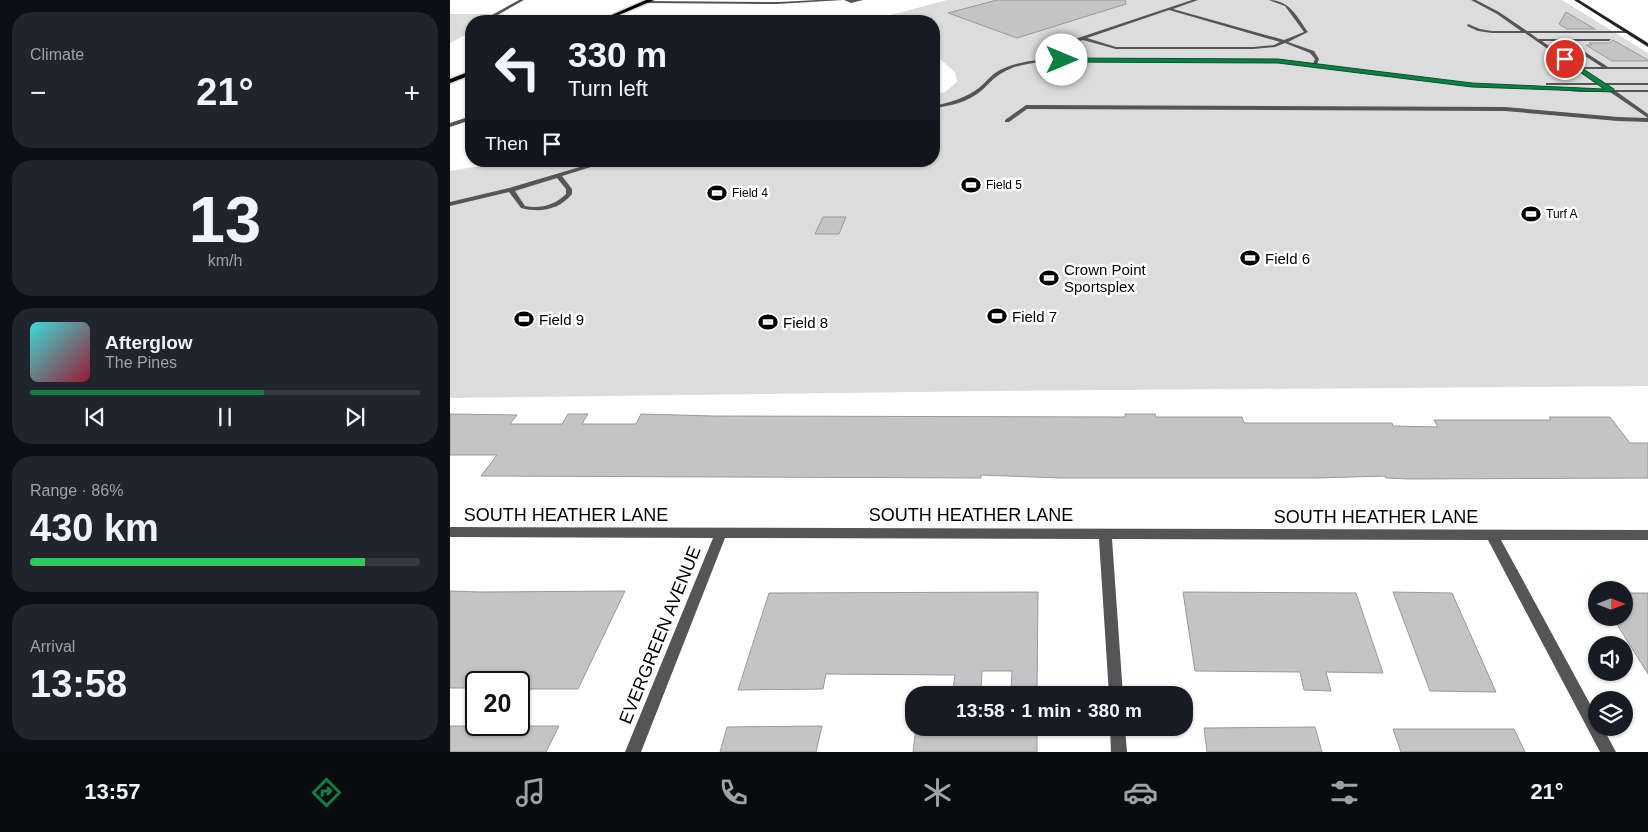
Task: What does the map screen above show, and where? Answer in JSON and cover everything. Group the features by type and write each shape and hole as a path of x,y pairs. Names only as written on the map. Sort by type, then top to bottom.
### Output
{"main road":[{"path":"615,15 649,1"},
{"path":"450,81 465,75"}],"street":[{"path":"494,15 522,0"},
{"path":"1576,0 1648,45"},
{"name":"SOUTH HEATHER LANE","path":"450,532 1648,535"},
{"name":"EVERGREEN AVENUE","path":"633,752 722,533"},
{"path":"1105,533 1115,686"},
{"path":"1492,536 1608,752"},
{"path":"1118,736 1119,752"}],"lane":[{"path":"649,1 794,3 841,0"},
{"path":"846,0 850,2 861,0"},
{"path":"1062,60 1062,46 1196,0"},
{"path":"1082,38 1111,47 1124,48 1253,48 1269,47 1304,33 1306,30 1286,5 1271,0"},
{"path":"1473,0 1498,13 1612,91 1630,110 1648,118"},
{"path":"1169,9 1285,42 1312,52 1317,59 1315,65"},
{"path":"1468,25 1478,30 1492,32 1628,32"},
{"path":"1537,40 1609,40"},
{"path":"1562,40 1607,68"},
{"path":"940,106 974,94 995,75 1009,68 1039,61 1062,60 1266,60 1472,85 1538,87 1553,90 1648,91"},
{"path":"1578,68 1648,68"},
{"path":"1538,87 1546,84 1648,84"},
{"path":"1007,121 1026,107 1505,109 1618,120 1648,118"},
{"path":"1618,120 1620,116 1630,110"},
{"path":"450,125 465,120"},
{"path":"450,204 511,190 588,167"},
{"path":"511,190 523,207 537,209 551,206 564,200 570,194 569,189 559,176"}],"shaded area":[{"name":"Crown Point Sportsplex","path":"947,0 1562,0 1648,53 1648,386 994,391 450,398 450,171 473,167 940,167 940,93 945,92 957,82 955,72 940,59 940,15 891,15"},
{"path":"450,14 505,14 465,15 465,35 450,43"}],"building":[{"path":"997,0 1125,0 1126,4 1017,38 948,13"},
{"path":"1566,12 1595,29 1567,29 1559,24"},
{"path":"1613,40 1648,61 1612,61 1586,45 1592,45 1589,43 1609,43"},
{"path":"823,217 846,217 839,234 815,234"},
{"path":"450,414 517,415 510,424 562,424 568,414 588,414 582,424 636,424 641,414 713,416 1125,417 1125,414 1155,414 1156,417 1242,417 1244,423 1392,423 1393,426 1438,427 1434,420 1551,420 1549,417 1610,417 1630,443 1648,443 1648,478 1410,479 1386,478 1385,476 1317,478 1060,478 981,475 981,478 481,476 497,455 450,455"},
{"path":"450,591 625,591 578,689 530,689 530,671 465,671 465,688 450,688"},
{"path":"1038,592 1037,686 1011,686 1012,671 982,671 981,686 953,686 955,675 826,674 823,689 738,690 769,593"},
{"path":"1183,592 1356,593 1383,673 1326,672 1331,691 1304,690 1300,672 1195,671"},
{"path":"1393,592 1452,593 1496,692 1430,691"},
{"path":"1633,593 1648,593 1648,674 1633,650 1633,636 1624,636 1618,626 1633,626"},
{"path":"450,726 465,726 465,736 530,736 530,726 559,726 546,752 450,752"},
{"path":"822,726 816,752 720,752 727,727"},
{"path":"1315,727 1322,752 1207,752 1204,728"},
{"path":"1393,729 1514,729 1525,752 1401,752"},
{"path":"915,736 1037,736 1037,752 913,752"}],"place":[{"name":"Field 5","path":"971,185"},
{"name":"Field 4","path":"717,193"},
{"name":"Turf A","path":"1531,214"},
{"name":"Field 6","path":"1250,258"},
{"name":"Crown Point Sportsplex","path":"1049,278"},
{"name":"Field 7","path":"997,316"},
{"name":"Field 9","path":"524,319"},
{"name":"Field 8","path":"768,322"}],"route":[{"path":"1062,60 1278,61 1472,85 1538,87 1553,90 1612,91 1565,59"}]}
